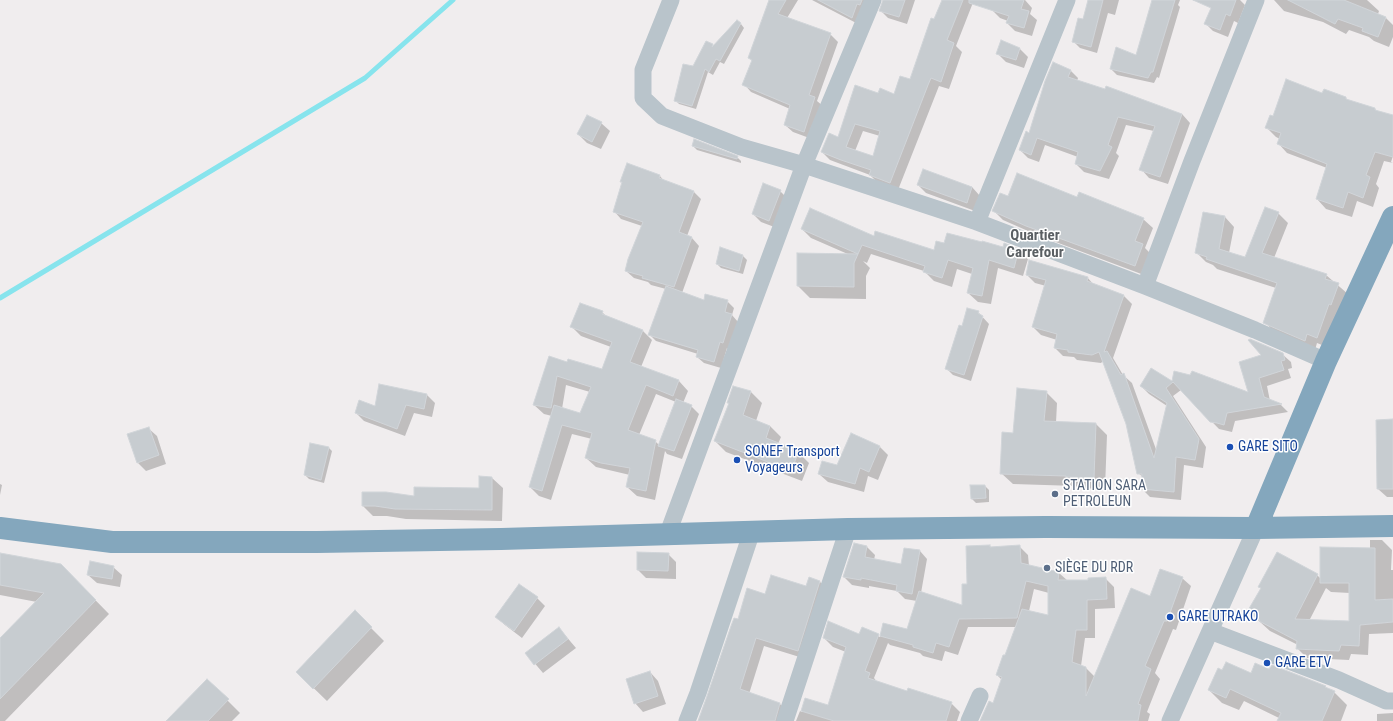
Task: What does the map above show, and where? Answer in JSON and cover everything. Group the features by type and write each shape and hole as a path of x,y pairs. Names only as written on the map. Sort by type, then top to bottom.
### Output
{"highway":[{"path":"1256,528 1326,361 1393,217"},
{"path":"0,528 112,542 501,539 848,529 1046,527 1256,528 1393,526"}],"street":[{"path":"671,0 642,70 643,98 662,116 741,147 804,165 977,222 1256,330 1326,361"},
{"path":"668,533 804,165 873,0"},
{"path":"977,222 1067,0"},
{"path":"1145,286 1192,160 1256,0"},
{"path":"1170,721 1256,528"},
{"path":"785,721 848,529"},
{"path":"687,721 698,693 752,531"},
{"path":"1210,631 1339,680 1386,702 1393,701"},
{"path":"969,721 980,696"}],"building":[{"path":"769,0 786,0 778,14 831,33 809,95 815,97 804,132 784,125 790,105 742,85 752,60 748,58"},
{"path":"818,0 862,0 860,5 857,4 852,18"},
{"path":"883,0 905,0 899,17 879,11"},
{"path":"942,0 963,0 947,40 954,43 941,82 931,78 890,183 869,175 871,170 821,152 829,133 838,137 855,85 878,93 880,88 894,94 900,76 910,79 931,18 934,19","holes":["855,124 880,131 873,156 846,147"]},
{"path":"969,0 1024,0 1021,9 1029,11 1024,28 1006,23 1009,16 969,3"},
{"path":"1088,0 1103,0 1091,47 1072,42 1078,18 1083,19"},
{"path":"1152,0 1175,0 1153,72 1151,72 1148,78 1110,69 1116,47 1136,55"},
{"path":"1193,0 1236,0 1230,16 1226,14 1220,30 1204,24 1211,8"},
{"path":"1288,0 1344,0 1386,17 1378,37 1362,31 1363,28 1338,19 1335,24"},
{"path":"737,20 741,23 720,61 716,59 709,72 705,69 692,106 674,101 683,64 693,66 706,41 713,44 712,47"},
{"path":"1001,40 1020,48 1016,60 996,54"},
{"path":"1053,62 1071,70 1068,77 1105,89 1106,86 1182,114 1160,177 1139,170 1155,126 1118,117 1108,145 1112,147 1100,171 1075,164 1078,152 1037,138 1031,155 1019,150 1026,131 1029,133 1045,81"},
{"path":"1286,79 1322,93 1324,89 1346,97 1346,99 1375,108 1375,110 1393,115 1393,157 1375,152 1366,175 1370,177 1363,198 1348,192 1343,208 1316,199 1327,164 1277,144 1281,133 1265,128 1270,115 1273,116"},
{"path":"587,115 602,122 592,142 577,134"},
{"path":"694,139 738,156 737,159 692,146"},
{"path":"627,163 660,175 659,178 694,191 679,232 692,237 674,287 642,278 643,276 625,271 628,259 643,222 613,212 622,182 620,182"},
{"path":"923,169 972,187 967,203 917,185"},
{"path":"1017,173 1077,197 1079,192 1144,218 1135,241 1143,244 1135,266 1026,226 992,211 1000,193 1008,196"},
{"path":"763,183 781,190 769,221 752,214"},
{"path":"1265,207 1279,212 1262,253 1327,274 1325,279 1339,283 1331,305 1329,304 1317,338 1307,334 1305,341 1263,323 1277,283 1206,259 1207,257 1195,253 1203,212 1225,216 1219,249 1245,257"},
{"path":"810,208 874,236 875,231 934,250 936,241 944,243 947,233 1003,247 1004,243 1019,249 1014,268 989,260 982,296 967,293 973,268 948,260 942,278 923,272 925,266 862,245 858,254 801,229"},
{"path":"720,247 743,255 739,271 716,264"},
{"path":"797,253 858,254 854,263 854,287 797,286"},
{"path":"1029,260 1088,277 1087,281 1124,295 1104,352 1107,351 1121,375 1124,373 1154,458 1167,403 1140,386 1151,368 1172,381 1174,371 1190,375 1192,371 1248,392 1239,362 1261,355 1248,340 1250,339 1283,353 1285,360 1281,361 1284,370 1259,378 1264,397 1282,404 1227,413 1224,425 1210,422 1173,382 1166,388 1199,439 1195,460 1176,457 1174,492 1141,489 1142,474 1137,474 1126,424 1099,352 1092,355 1068,352 1068,350 1054,348 1057,334 1032,327 1046,280 1026,275"},
{"path":"666,286 704,300 705,294 728,300 725,312 732,314 723,343 720,342 714,362 696,357 698,350 648,335"},
{"path":"580,303 603,311 602,314 643,330 630,362 679,380 673,396 646,385 628,430 656,440 646,491 626,487 630,468 601,463 585,458 592,433 562,425 542,491 529,487 554,405 580,413 591,387 557,376 551,408 533,405 549,356 567,362 568,359 602,369 612,342 570,327"},
{"path":"967,308 979,311 978,313 983,316 964,375 945,369 959,325 962,326"},
{"path":"379,384 427,394 424,409 406,405 397,429 355,413 359,400 375,406"},
{"path":"733,386 751,391 743,415 770,426 766,438 799,451 791,471 714,441 729,403 727,403"},
{"path":"1017,388 1047,391 1044,421 1096,423 1094,478 1000,474 1002,432 1013,433"},
{"path":"676,399 692,405 674,451 658,446"},
{"path":"1393,419 1393,489 1377,489 1376,420"},
{"path":"149,427 159,455 137,463 127,434"},
{"path":"851,433 880,446 869,472 860,468 855,484 818,474 822,461 837,465"},
{"path":"310,443 329,447 321,480 304,475"},
{"path":"479,476 492,477 492,510 395,509 362,506 362,492 386,492 414,496 414,487 479,488"},
{"path":"970,485 985,485 986,498 971,499"},
{"path":"854,543 867,546 865,557 901,564 904,548 920,550 912,594 896,591 897,585 861,578 861,580 843,577"},
{"path":"990,545 990,547 1020,545 1021,563 1059,572 1058,580 1088,580 1088,578 1106,577 1107,599 1087,600 1087,630 1076,630 1072,662 1086,667 1086,696 1131,588 1150,596 1160,569 1183,577 1167,621 1164,621 1145,666 1151,669 1138,704 1141,705 1138,721 980,721 989,701 993,703 1002,677 996,675 1022,609 1048,615 1048,586 1026,581 1017,618 959,619 949,647 936,643 933,653 913,647 913,645 880,636 883,623 907,629 919,591 962,605 962,584 967,584 966,546"},
{"path":"1320,547 1375,548 1375,600 1393,599 1393,622 1360,625 1359,646 1341,645 1339,651 1296,649 1297,641 1259,621 1260,620 1247,612 1261,588 1258,587 1277,552 1318,574 1295,619 1349,621 1349,583 1320,583"},
{"path":"637,552 669,553 668,571 637,570"},
{"path":"0,553 61,564 96,600 0,699 0,638 44,593 0,585"},
{"path":"90,561 114,566 112,579 87,575"},
{"path":"771,575 806,586 809,577 820,581 798,651 756,638 740,689 780,703 775,721 698,721 734,618 738,619 747,588 765,594"},
{"path":"519,584 538,597 514,631 495,617"},
{"path":"355,610 372,627 313,689 296,672"},
{"path":"828,621 859,634 862,627 879,634 865,671 870,673 868,678 907,691 908,688 952,702 946,721 834,721 801,711 805,698 828,705 846,647 823,638"},
{"path":"559,627 568,639 534,665 525,653"},
{"path":"1226,662 1251,673 1255,663 1269,669 1272,665 1335,691 1322,721 1277,721 1281,713 1230,689 1226,698 1208,690 1218,668 1222,670"},
{"path":"650,671 658,696 634,704 626,679"},
{"path":"207,679 229,699 208,721 166,721"}],"waterway":[{"path":"0,298 365,78 453,0"}],"place":[{"name":"GARE SITO","path":"1230,447"},
{"name":"SONEF Transport Voyageurs","path":"737,460"},
{"name":"STATION SARA PETROLEUN","path":"1055,494"},
{"name":"SIÈGE DU RDR","path":"1047,568"},
{"name":"GARE UTRAKO","path":"1170,617"},
{"name":"GARE ETV","path":"1267,663"}],"district":[{"name":"Quartier Carrefour","path":"1035,244"}]}
